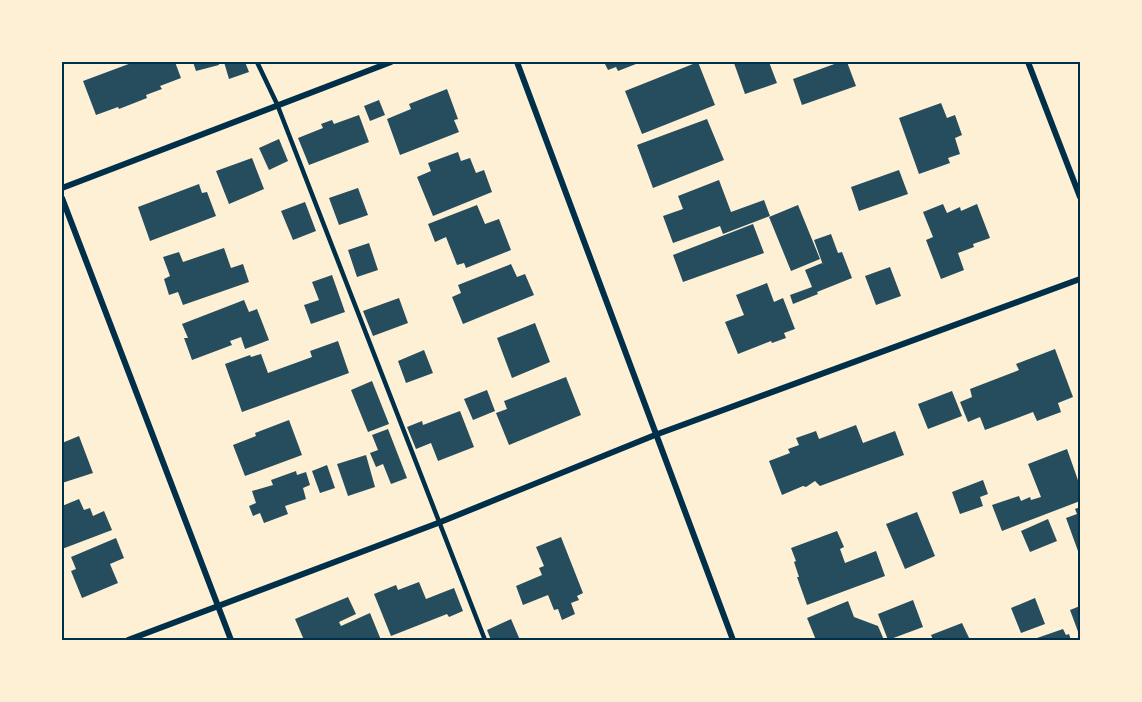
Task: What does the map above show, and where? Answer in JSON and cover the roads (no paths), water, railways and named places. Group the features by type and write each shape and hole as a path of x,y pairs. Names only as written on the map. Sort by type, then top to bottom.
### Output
{"street":[{"path":"62,188 391,62"},
{"path":"517,62 733,640"},
{"path":"1028,62 1080,196"},
{"path":"62,198 231,640"},
{"path":"128,640 438,523 655,435 1080,279"}],"lane":[{"path":"257,62 277,104 485,640"}]}
